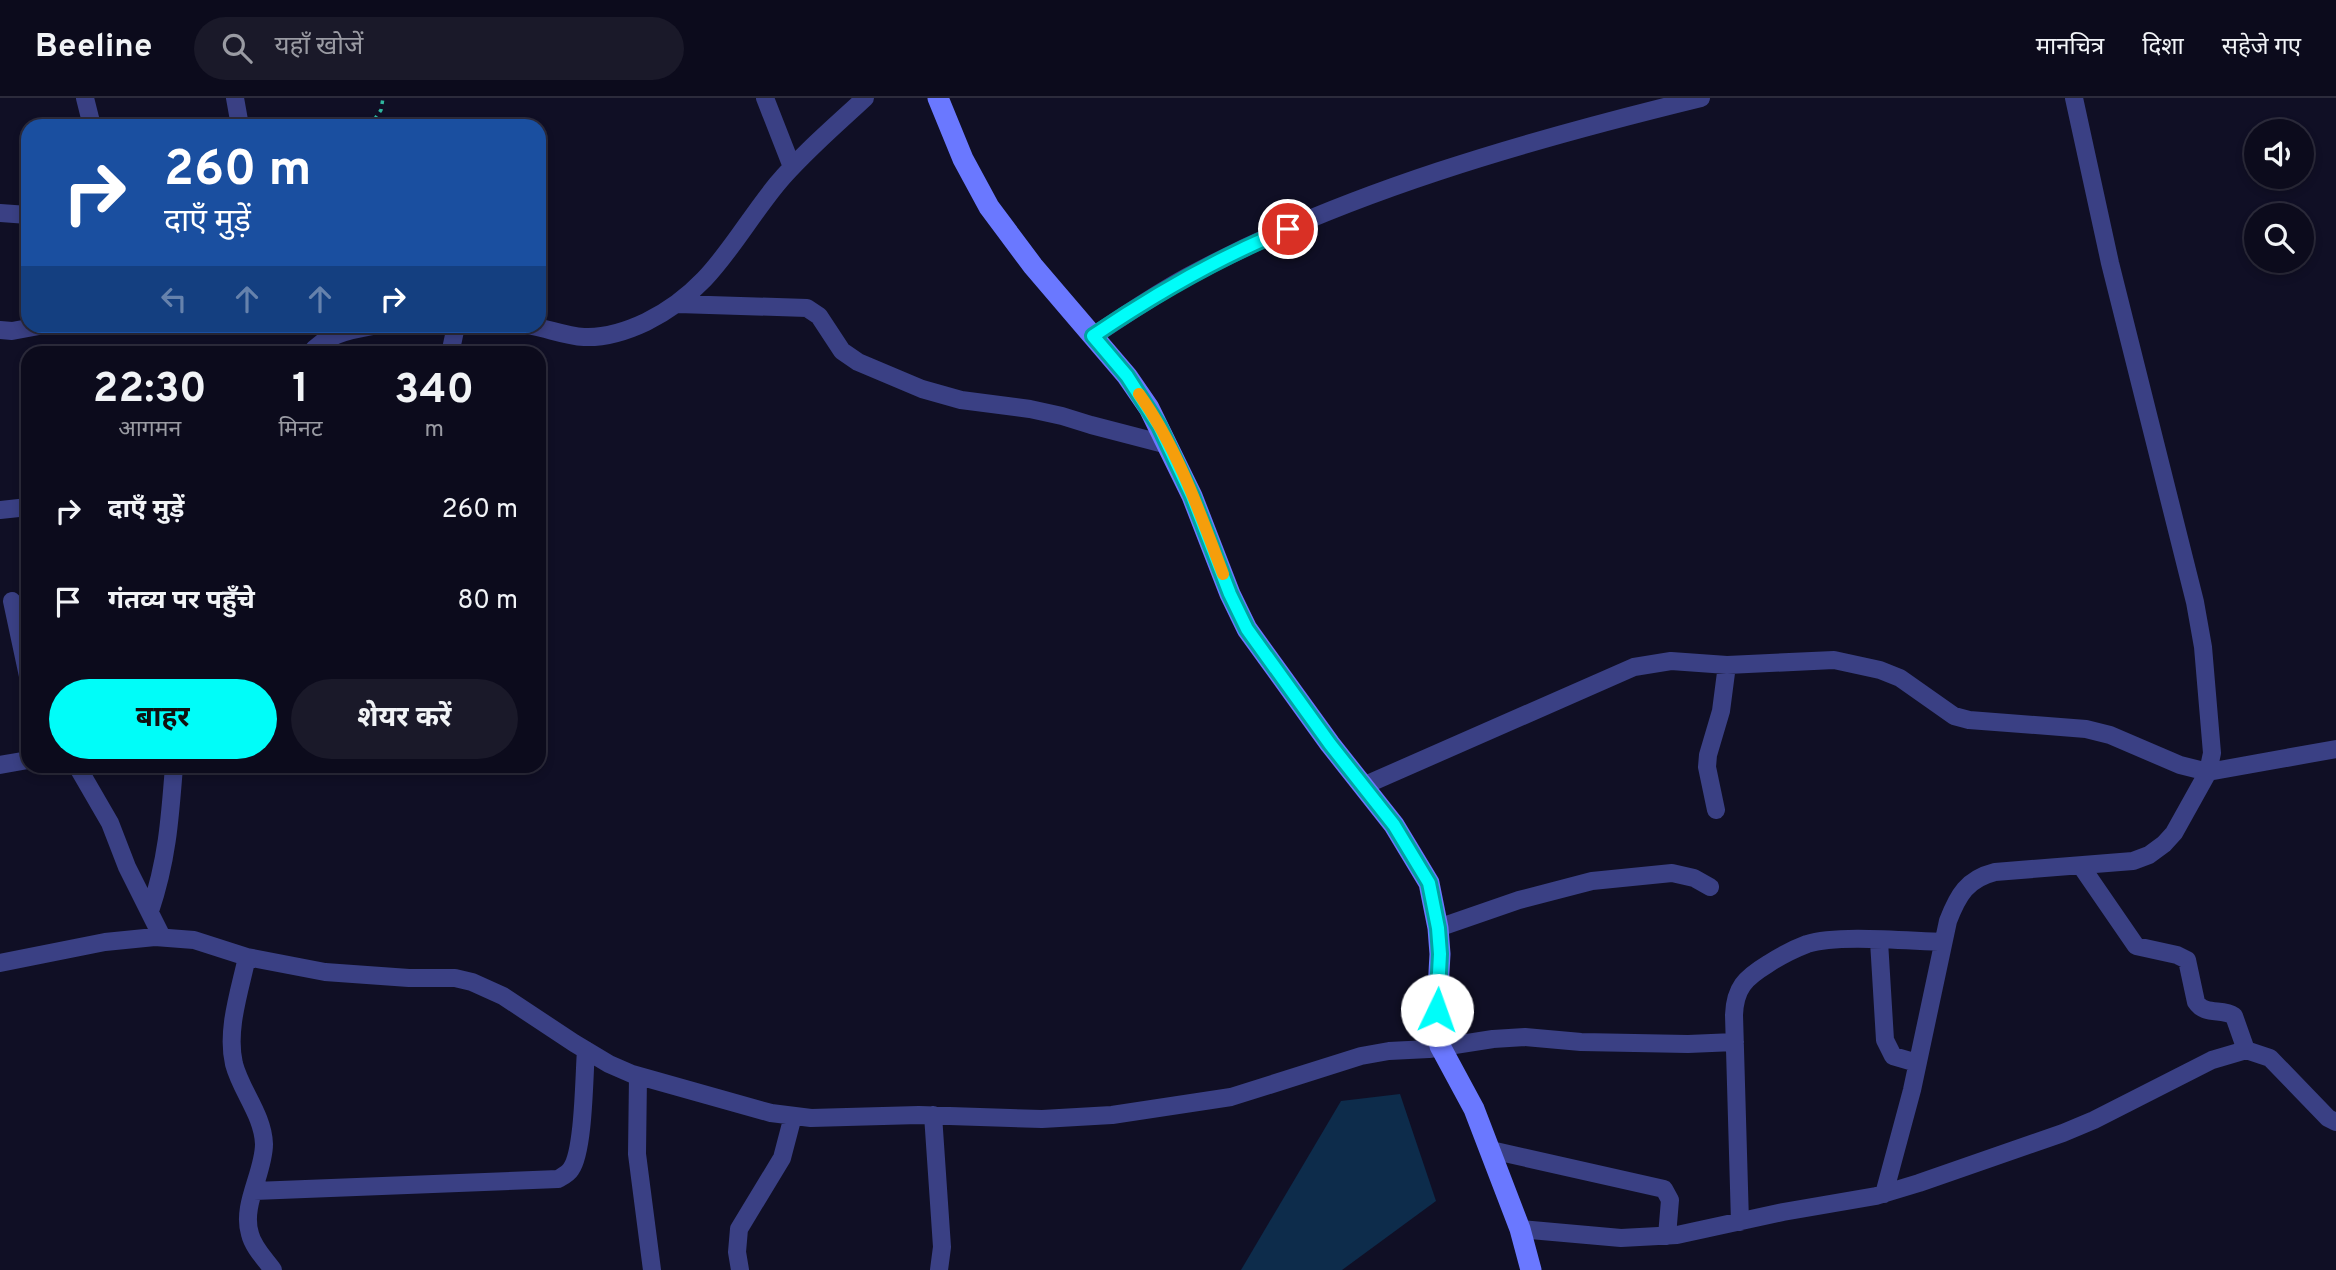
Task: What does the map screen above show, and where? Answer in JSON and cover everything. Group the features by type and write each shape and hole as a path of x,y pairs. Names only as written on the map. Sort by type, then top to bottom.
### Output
{"street":[{"path":"85,98 90,119"},
{"path":"234,98 238,119"},
{"path":"765,98 792,167"},
{"path":"546,329 587,337 603,336 632,328 678,304 719,265 792,167 865,98"},
{"path":"938,98 963,159 989,207 1033,267 1142,397 1168,444 1247,629 1330,744 1394,825 1429,883 1440,954 1436,1026 1440,1046 1474,1109 1491,1150 1520,1229 1531,1270"},
{"path":"1093,336 1188,276 1266,238 1378,193 1601,122 1702,98"},
{"path":"1884,1194 1917,1063 1948,921 1957,897 1968,884 1980,876 1995,872 2133,861 2149,855 2164,844 2188,810 2208,772 2212,743 2200,626 2110,263 2074,98"},
{"path":"0,213 21,214"},
{"path":"678,304 807,308 819,316 842,351 858,362 922,389 961,400 1041,411 1168,444"},
{"path":"0,330 21,329"},
{"path":"316,346 329,337 345,333"},
{"path":"0,510 21,508"},
{"path":"12,601 21,643"},
{"path":"1363,786 1634,667 1671,661 1727,665 1834,660 1880,670 1917,688 1954,716 1969,720 2087,729 2191,769 2208,772 2336,749"},
{"path":"1716,810 1707,767 1721,711 1727,665"},
{"path":"0,765 21,762"},
{"path":"81,773 110,823 127,867 162,937"},
{"path":"150,911 159,886 169,828 173,773"},
{"path":"2081,866 2136,946 2177,955 2187,960 2196,1002 2208,1011 2230,1013 2234,1016 2246,1050"},
{"path":"1438,928 1519,900 1592,881 1672,873 1694,878 1710,887"},
{"path":"0,963 105,942 162,937 194,940 247,957 344,974 454,978 472,982 503,996 609,1064 638,1076 752,1109 793,1116 933,1115 1024,1119 1087,1117 1185,1105 1255,1091 1361,1056 1493,1038 1525,1037 1581,1042 1735,1042"},
{"path":"1740,1222 1735,999 1741,985 1755,972 1809,944 1838,940 1943,942"},
{"path":"1879,941 1885,1040 1893,1056 1917,1063"},
{"path":"247,957 232,1043 234,1063 264,1143 249,1219 249,1232 273,1270"},
{"path":"254,1191 558,1179 571,1170 576,1160 586,1050"},
{"path":"1520,1229 1621,1238 1667,1236 1783,1212 1853,1202 2063,1133 2212,1060 2246,1050 2270,1058 2328,1118 2336,1122"},
{"path":"638,1076 637,1154 652,1270"},
{"path":"933,1115 942,1247 939,1270"},
{"path":"740,1270 737,1252 739,1229 782,1158 793,1116"},
{"path":"1491,1150 1664,1188 1670,1200 1667,1236"}],"path":[{"path":"375,119 381,110 383,98"}],"water":[{"path":"1400,1094 1436,1201 1342,1270 1241,1270 1341,1101"}],"slow traffic":[{"path":"1139,394 1168,444 1223,574"}],"route":[{"path":"1288,229 1188,276 1093,336 1127,376 1159,426 1192,496 1230,594 1247,629 1330,744 1394,825 1429,883 1438,922 1440,954 1437,1010"}]}
